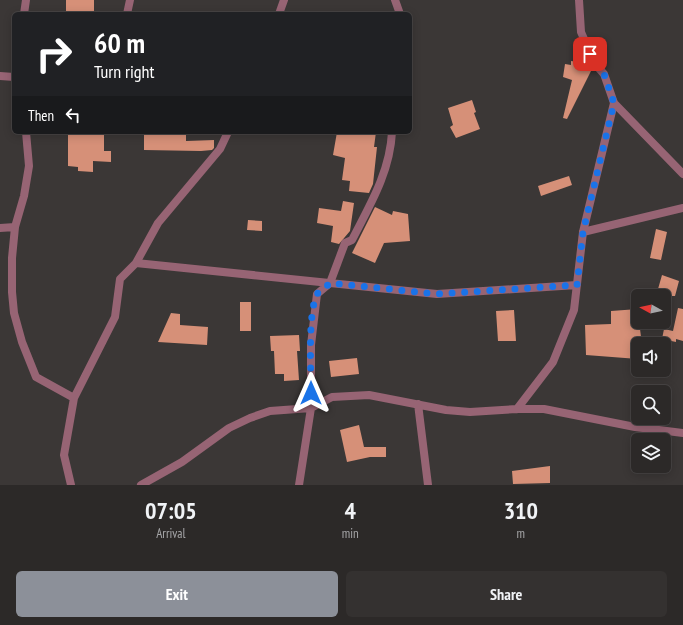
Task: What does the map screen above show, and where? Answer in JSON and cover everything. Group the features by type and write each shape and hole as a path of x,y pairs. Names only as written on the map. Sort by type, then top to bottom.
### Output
{"street":[{"path":"24,12 26,0"},
{"path":"127,12 130,0"},
{"path":"280,12 284,0"},
{"path":"395,0 399,12"},
{"path":"579,0 581,32 595,64 604,74 614,103 683,174"},
{"path":"0,76 12,77"},
{"path":"517,409 553,362 574,310 583,232 614,103"},
{"path":"26,134 29,166 24,196 16,227 12,258 12,292 14,313 22,342 36,377 74,398"},
{"path":"71,485 64,455 74,398 115,317 120,279 136,263 158,223 220,149 227,134"},
{"path":"299,485 311,408 311,345 317,294 330,283 345,243 352,240 383,179 391,150 392,134"},
{"path":"583,232 683,208"},
{"path":"0,228 16,227"},
{"path":"136,263 437,294 577,285"},
{"path":"141,485 182,462 229,428 250,418 270,411 311,408 332,397 368,395 470,412 544,409 635,428 683,433"},
{"path":"418,404 428,485"}],"building":[{"path":"66,0 94,0 94,12 66,11"},
{"path":"571,61 586,63 586,69 592,69 567,119 563,118 572,80 563,77 565,64 571,65"},
{"path":"472,100 476,112 474,113 480,129 456,138 450,127 453,125 448,108"},
{"path":"104,134 104,151 111,151 111,162 93,161 93,172 78,171 78,167 68,166 68,135"},
{"path":"144,134 186,134 186,141 214,140 214,148 212,150 144,150"},
{"path":"337,134 376,134 374,147 377,147 373,184 369,193 349,191 350,181 342,180 345,158 333,155"},
{"path":"569,176 572,185 541,196 538,186"},
{"path":"343,201 354,203 350,231 339,244 331,242 333,226 317,223 319,208 341,211"},
{"path":"375,207 392,215 393,211 408,214 410,241 384,243 375,263 352,253"},
{"path":"248,220 262,221 262,231 247,230"},
{"path":"656,229 667,232 661,260 650,258"},
{"path":"662,275 679,281 675,296 671,296 671,289 658,289"},
{"path":"240,302 251,302 251,331 240,331"},
{"path":"678,308 683,309 683,341 676,339 676,342 671,341 671,337 662,337 664,329 673,331"},
{"path":"514,310 516,341 498,341 496,311"},
{"path":"631,310 631,329 640,329 641,337 631,337 631,358 586,355 585,325 611,324 611,311"},
{"path":"171,313 180,314 180,325 208,327 207,345 158,342"},
{"path":"299,335 300,351 297,351 299,380 284,381 284,374 275,374 274,351 271,351 270,336"},
{"path":"357,358 359,374 331,377 329,361"},
{"path":"359,425 364,447 386,447 386,457 370,457 347,462 340,430"},
{"path":"550,466 550,483 513,484 512,471"}],"route":[{"path":"311,393 311,345 314,310 317,294 330,283 437,294 577,285 583,232 614,103 604,74 595,64 590,54"}]}
